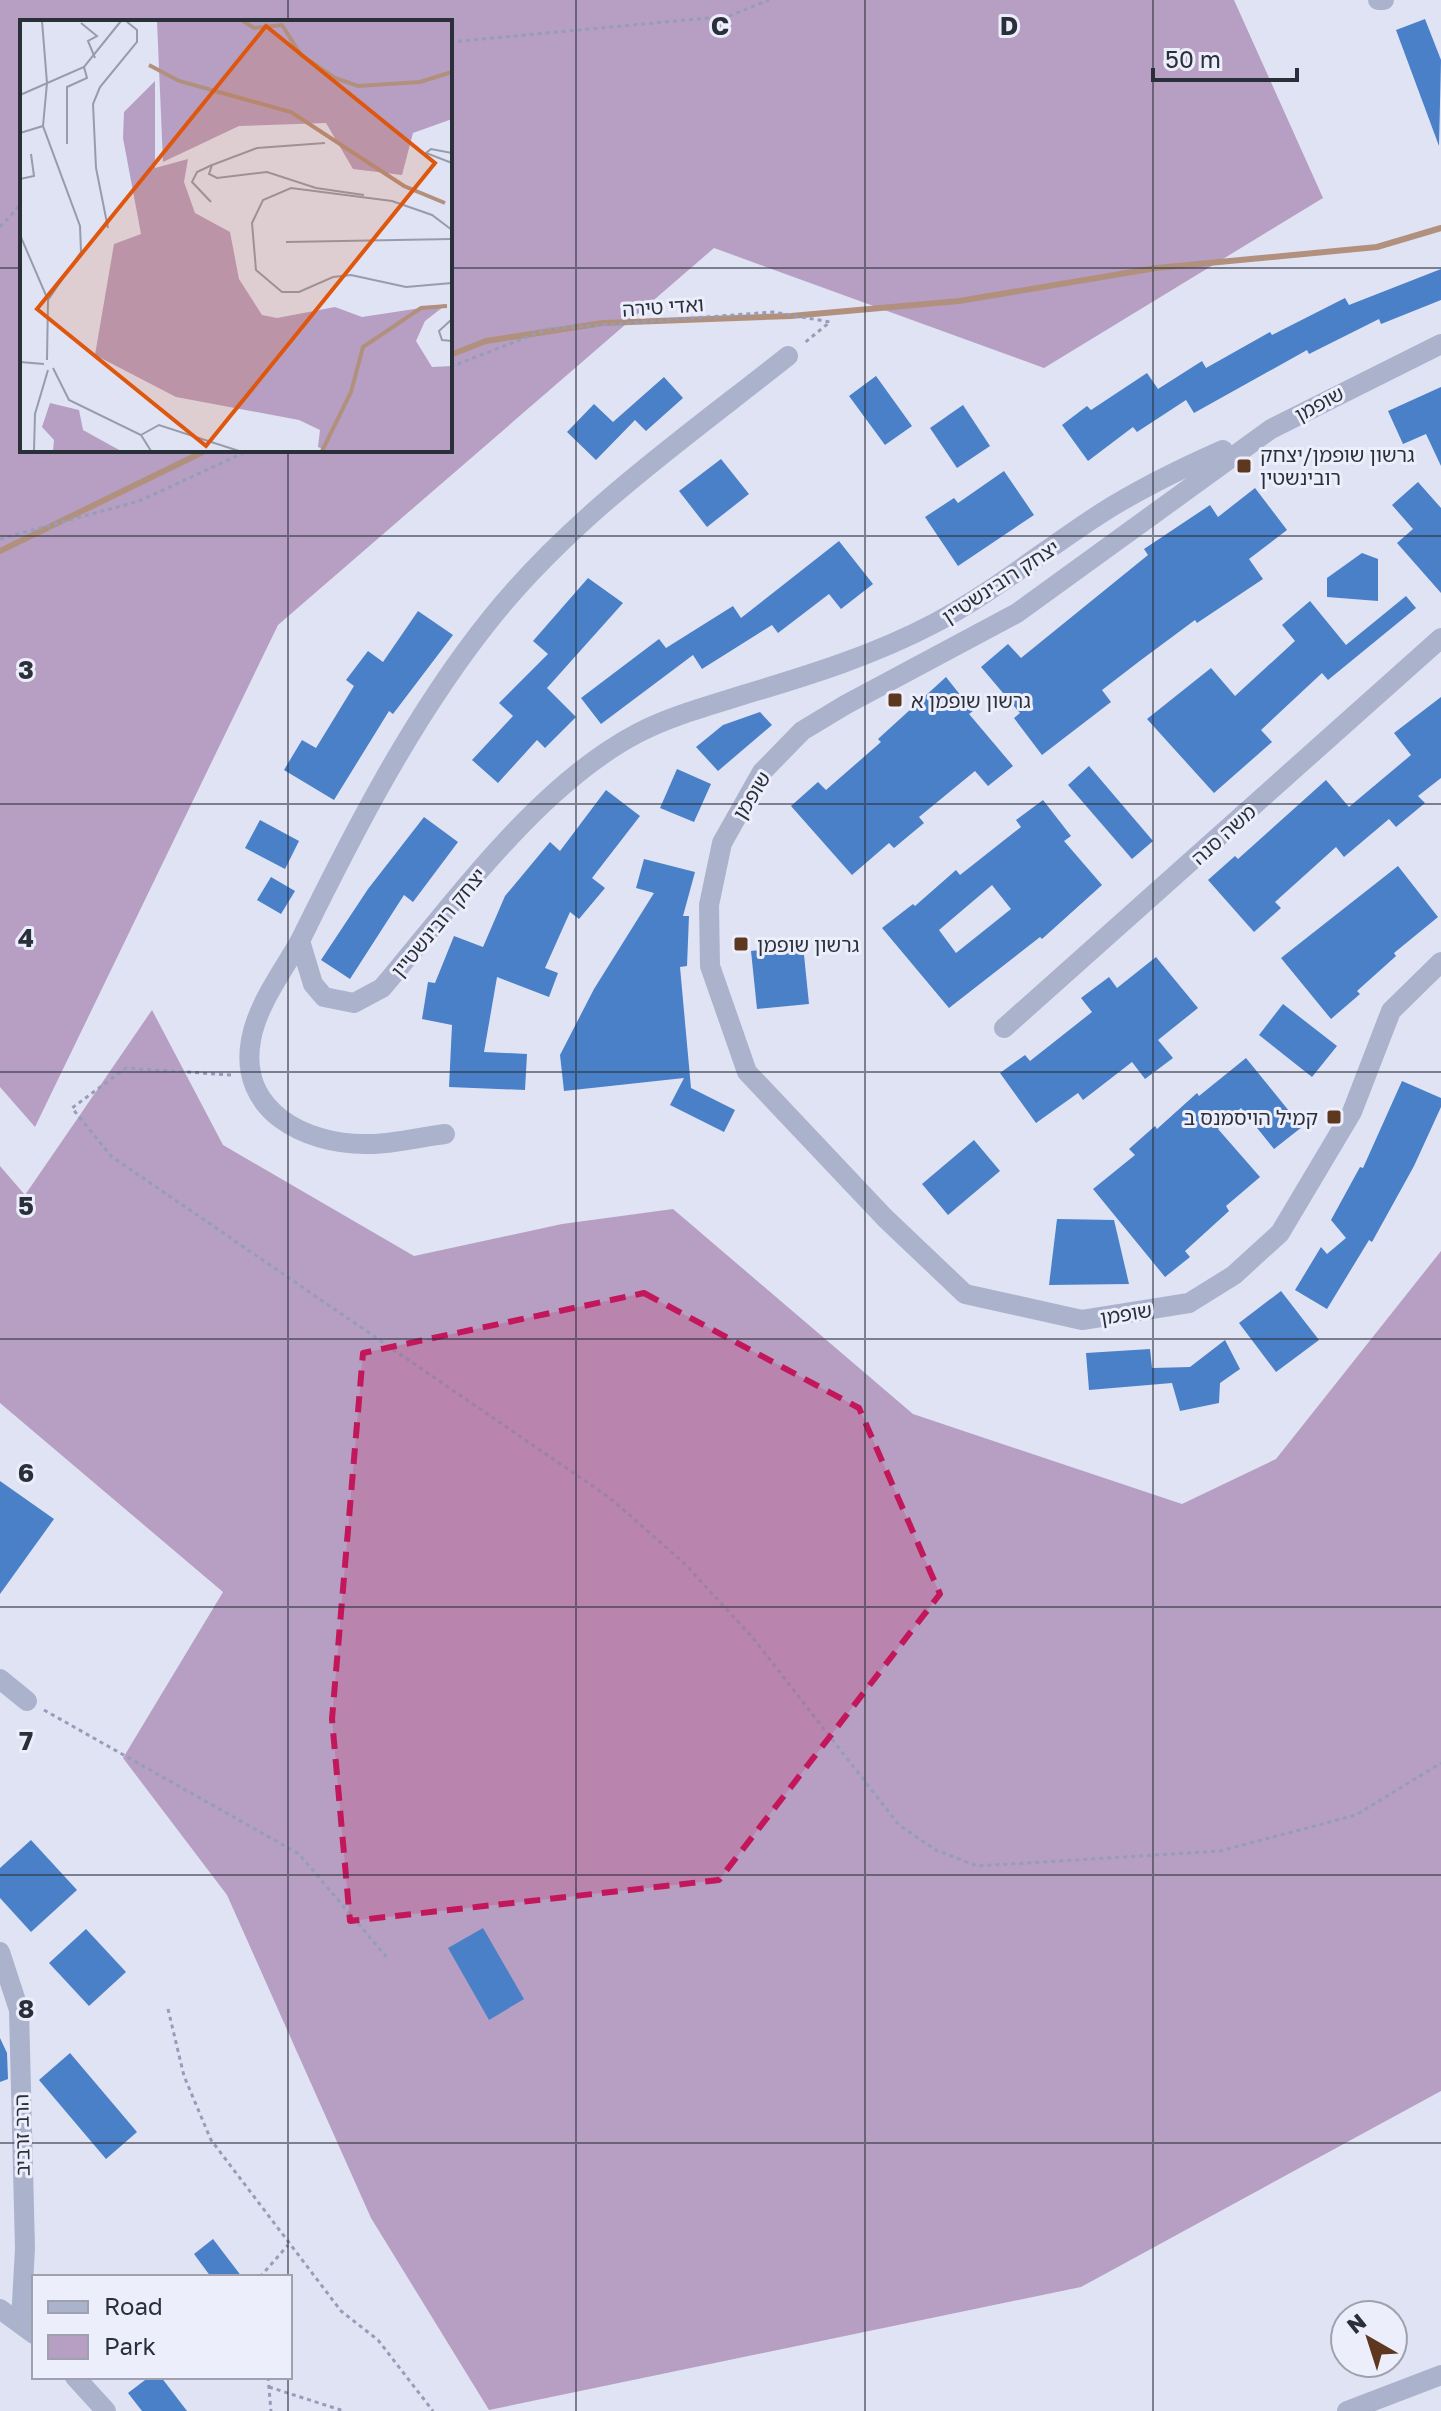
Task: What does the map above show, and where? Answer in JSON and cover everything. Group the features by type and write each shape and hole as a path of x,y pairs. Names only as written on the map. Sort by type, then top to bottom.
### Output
{"street":[{"name":"שופמן","path":"1441,344 1271,429 1181,491 1017,613 802,731 762,772 722,843 709,905 710,966 747,1072 885,1218 965,1294 1082,1320 1189,1303 1234,1275 1280,1233 1352,1112 1391,1011 1441,962"},
{"path":"445,1134 366,1145 312,1138 268,1111 251,1077 251,1040 266,1000 404,747 493,616 604,502 788,356"},
{"name":"יצחק רובינשטיין","path":"300,941 313,984 324,997 354,1003 382,988 513,834 612,749 682,713 807,675 879,649 933,624 989,592 1099,515 1156,481 1271,429"},
{"path":"1156,481 1181,491"},
{"name":"משה סנה","path":"1004,1028 1441,638"},
{"path":"0,1679 27,1701"},
{"name":"הרב זרביב","path":"0,1952 19,2010 28,2328"},
{"path":"0,2309 28,2328"},
{"path":"1347,2411 1441,2375"},
{"path":"77,2379 106,2411"}],"path":[{"path":"452,42 729,16 769,0"},
{"path":"0,227 20,205"},
{"name":"ואדי טירה","path":"452,366 548,329 773,312 830,322 788,356"},
{"path":"0,539 139,501 246,452"},
{"path":"234,1075 126,1068 72,1108 111,1156 610,1498 684,1563 753,1638 899,1825 936,1850 977,1866 1220,1851 1356,1815 1441,1763"},
{"path":"27,1701 299,1854 389,1960"},
{"path":"168,2009 184,2076 211,2140 341,2311 378,2340 433,2411"},
{"path":"262,2275 288,2245"},
{"path":"268,2379 271,2411"},
{"path":"269,2387 344,2411"}],"highlighted area":[{"path":"644,1293 859,1408 940,1594 719,1880 350,1921 332,1719 363,1353"}],"green space":[{"path":"0,0 1234,0 1323,198 1044,368 714,248 278,625 35,1127 0,1087"},
{"path":"152,1010 223,1145 414,1256 562,1224 673,1209 913,1414 1182,1504 1276,1459 1441,1251 1441,2091 1081,2287 489,2410 371,2218 227,1895 123,1758 223,1592 0,1403 0,1166 25,1195"}],"building":[{"path":"1425,19 1441,60 1439,146 1396,30"},
{"path":"1441,269 1441,300 1381,324 1379,319 1309,354 1307,350 1194,413 1186,400 1137,432 1133,427 1088,461 1062,425 1087,406 1091,410 1147,373 1158,389 1202,361 1206,368 1270,332 1272,335 1345,298 1349,305"},
{"path":"876,376 912,426 885,445 849,396"},
{"path":"664,377 683,398 646,431 635,420 596,460 567,432 594,404 613,422"},
{"path":"1441,387 1441,466 1426,434 1403,444 1388,411"},
{"path":"963,405 990,446 957,468 930,428"},
{"path":"721,459 749,494 707,527 679,491"},
{"path":"1004,471 1034,515 958,566 925,517 954,498 958,503"},
{"path":"1418,482 1441,508 1441,593 1397,543 1413,529 1392,505"},
{"path":"1255,488 1287,530 1249,559 1263,579 1197,623 1195,620 1102,690 1111,702 1042,755 1014,718 1020,713 981,667 1008,644 1021,658 1148,555 1144,549 1210,505 1218,517"},
{"path":"839,541 873,584 841,609 829,594 778,633 772,625 702,669 693,655 601,724 581,698 659,639 666,648 733,606 741,618"},
{"path":"1362,553 1378,559 1378,601 1327,597 1327,578"},
{"path":"588,578 623,603 547,688 576,717 545,748 537,740 498,783 472,760 513,716 499,703 548,654 533,641"},
{"path":"1406,596 1416,608 1328,680 1322,673 1261,730 1272,742 1214,793 1147,719 1211,668 1235,696 1295,641 1282,625 1310,601 1346,645"},
{"path":"418,611 453,635 393,714 389,711 334,800 284,770 302,740 316,748 354,686 346,680 368,651 383,662"},
{"path":"946,677 973,711 969,714 1013,766 988,786 975,771 919,817 924,823 894,848 889,843 852,875 791,806 818,782 826,790 881,742 878,739"},
{"path":"1441,697 1441,778 1418,796 1425,803 1396,827 1389,819 1344,857 1336,847 1275,902 1281,908 1254,932 1208,880 1235,856 1238,859 1326,780 1349,807 1411,755 1394,733"},
{"path":"760,712 772,725 718,771 696,747 723,725"},
{"path":"1089,766 1153,841 1132,859 1068,785"},
{"path":"677,769 711,784 694,822 660,808"},
{"path":"606,790 640,816 592,878 605,888 579,919 570,912 545,968 558,973 549,997 497,977 484,1052 527,1054 525,1090 449,1087 452,1025 422,1019 428,982 435,983 454,936 483,947 505,896 550,842 560,851"},
{"path":"1043,800 1071,836 1064,841 1102,885 1042,939 1040,937 949,1008 882,928 913,904 915,906 956,870 960,875 1021,827 1016,820","holes":["992,885 1011,909 956,953 939,930"]},
{"path":"424,817 458,842 413,902 404,895 350,979 321,960 368,889"},
{"path":"260,820 299,841 285,869 245,848"},
{"path":"644,859 695,872 683,916 689,916 687,966 680,967 691,1088 735,1110 724,1132 670,1105 684,1078 564,1091 560,1055 594,989 654,893 636,888"},
{"path":"1398,866 1438,917 1394,953 1396,956 1357,991 1360,994 1331,1019 1281,958"},
{"path":"271,877 295,891 281,914 257,900"},
{"path":"803,945 809,1004 757,1009 751,951"},
{"path":"1156,957 1198,1008 1158,1040 1173,1058 1145,1079 1132,1062 1083,1100 1078,1093 1036,1123 1000,1073 1025,1055 1030,1061 1092,1012 1081,998 1109,977 1117,988"},
{"path":"1283,1004 1337,1046 1312,1077 1259,1035"},
{"path":"1246,1058 1302,1127 1274,1149 1241,1108 1218,1129 1260,1177 1226,1206 1229,1211 1185,1251 1190,1257 1165,1277 1093,1189 1135,1155 1129,1149 1155,1126 1157,1129 1197,1093 1199,1096"},
{"path":"1402,1081 1441,1098 1441,1107 1414,1166 1372,1242 1369,1240 1327,1309 1295,1290 1321,1247 1327,1254 1346,1238 1331,1220 1360,1167 1363,1168"},
{"path":"974,1140 1000,1171 948,1215 922,1184"},
{"path":"1057,1219 1114,1220 1129,1284 1049,1285"},
{"path":"1281,1291 1319,1340 1276,1372 1239,1323"},
{"path":"1225,1340 1240,1369 1220,1383 1219,1403 1180,1411 1172,1383 1089,1390 1086,1353 1150,1349 1152,1368 1190,1367"},
{"path":"0,1481 54,1519 0,1594"},
{"path":"31,1840 77,1890 31,1932 0,1898 0,1868"},
{"path":"483,1928 524,1999 489,2020 448,1948"},
{"path":"86,1929 126,1972 89,2006 49,1963"},
{"path":"0,2038 7,2053 8,2079 0,2082"},
{"path":"70,2053 137,2132 106,2159 39,2080"},
{"path":"213,2239 240,2275 210,2275 194,2254"},
{"path":"146,2379 163,2379 187,2411 142,2411 128,2393"}],"waterway":[{"path":"452,354 486,341 603,323 791,316 959,301 1156,268 1377,247 1441,228"},
{"path":"0,551 203,452"}],"place":[{"name":"גרשון שופמן/יצחק רובינשטין","path":"1244,466"},
{"name":"גרשון שופמן א","path":"895,700"},
{"name":"גרשון שופמן","path":"741,944"},
{"name":"קמיל הויסמנס ב","path":"1334,1117"}]}
